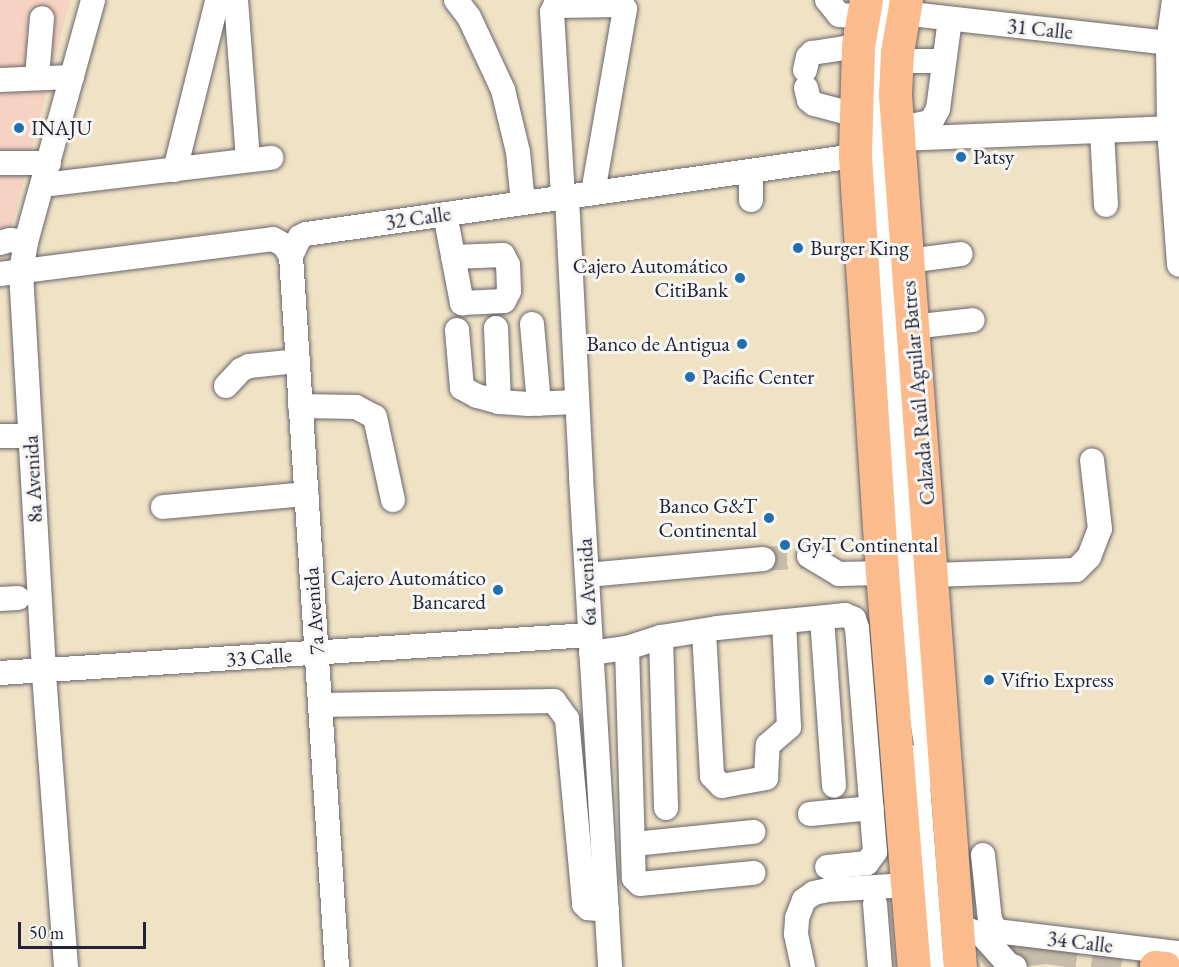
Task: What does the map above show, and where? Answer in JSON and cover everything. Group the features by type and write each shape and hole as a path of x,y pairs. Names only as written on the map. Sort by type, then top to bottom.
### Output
{"highway":[{"name":"Calzada Raúl Aguilar Batres","path":"877,12 897,62 898,134 933,576 978,930 960,967"},
{"path":"877,12 856,115 855,156 882,573 914,967"}],"street":[{"name":"8a Avenida","path":"66,967 44,671 30,436 10,273 26,242 93,0"},
{"path":"456,0 469,17 503,90 519,152 523,203"},
{"path":"827,0 839,15 877,12"},
{"path":"1174,0 1169,128 1179,265"},
{"path":"0,163 46,174 175,170 260,159 219,1"},
{"path":"175,170 219,1"},
{"name":"6a Avenida","path":"593,193 625,9 622,5 555,6 552,12 610,967"},
{"path":"856,115 814,104 809,100 805,79 808,57 877,12"},
{"path":"877,12 878,102 912,656 917,703 916,754 932,967"},
{"name":"31 Calle","path":"877,12 1174,44"},
{"path":"37,77 42,18"},
{"path":"898,134 932,122 938,109 950,19"},
{"path":"897,62 944,62"},
{"path":"0,80 37,77 72,78"},
{"path":"898,134 1169,128"},
{"path":"1102,131 1106,205"},
{"name":"32 Calle","path":"291,256 300,237 306,234 855,156"},
{"path":"751,171 751,200"},
{"path":"445,214 453,257"},
{"path":"10,273 273,239 284,245 291,256"},
{"path":"0,243 10,240 26,242"},
{"path":"908,261 961,254"},
{"name":"7a Avenida","path":"291,256 337,967"},
{"path":"912,327 973,320"},
{"path":"532,324 539,404"},
{"path":"496,328 499,402"},
{"path":"457,330 462,388 477,396 499,402 539,404 577,402"},
{"path":"226,386 241,370 249,366 297,361"},
{"path":"300,405 356,407 375,417 393,500"},
{"path":"0,436 30,436"},
{"path":"933,576 1076,570 1089,557 1100,529 1092,460"},
{"path":"164,507 306,494"},
{"path":"809,556 839,574 882,573"},
{"path":"587,575 763,559"},
{"name":"33 Calle","path":"0,674 316,653 590,644 627,648 661,637 845,615 854,619 857,628 872,808"},
{"path":"822,618 834,786"},
{"path":"704,632 712,776 722,786 766,778 768,745 789,727 784,621"},
{"path":"661,637 666,808"},
{"path":"627,648 634,878 640,884 753,873"},
{"path":"320,705 555,701 567,719 584,904 588,908 607,910"},
{"path":"917,703 929,751 945,967"},
{"path":"631,756 665,750"},
{"path":"810,813 872,808 875,852 867,863 827,867"},
{"path":"634,844 753,832"},
{"path":"983,855 990,920 978,930 1008,965 1015,967"},
{"path":"803,967 796,934 797,918 804,900 814,892 907,885"},
{"path":"875,904 880,967"},
{"name":"34 Calle","path":"978,930 1028,935 1166,962"},
{"path":"1022,967 1015,952 1022,939 1028,935"}],"shaded area":[{"name":"INAJU","path":"0,0 70,0 4,256 0,257"}],"tunnel":[{"path":"763,559 809,556"},
{"path":"985,967 1018,952 1048,949 1155,966"}],"place":[{"name":"INAJU","path":"19,128"},
{"name":"Patsy","path":"961,157"},
{"name":"Burger King","path":"798,248"},
{"name":"Cajero Automático CitiBank","path":"740,278"},
{"name":"Banco de Antigua","path":"742,344"},
{"name":"Pacific Center","path":"690,377"},
{"name":"Banco G&T Continental","path":"769,518"},
{"name":"GyT Continental","path":"785,545"},
{"name":"Cajero Automático Bancared","path":"498,590"},
{"name":"Vifrio Express","path":"989,680"}]}
